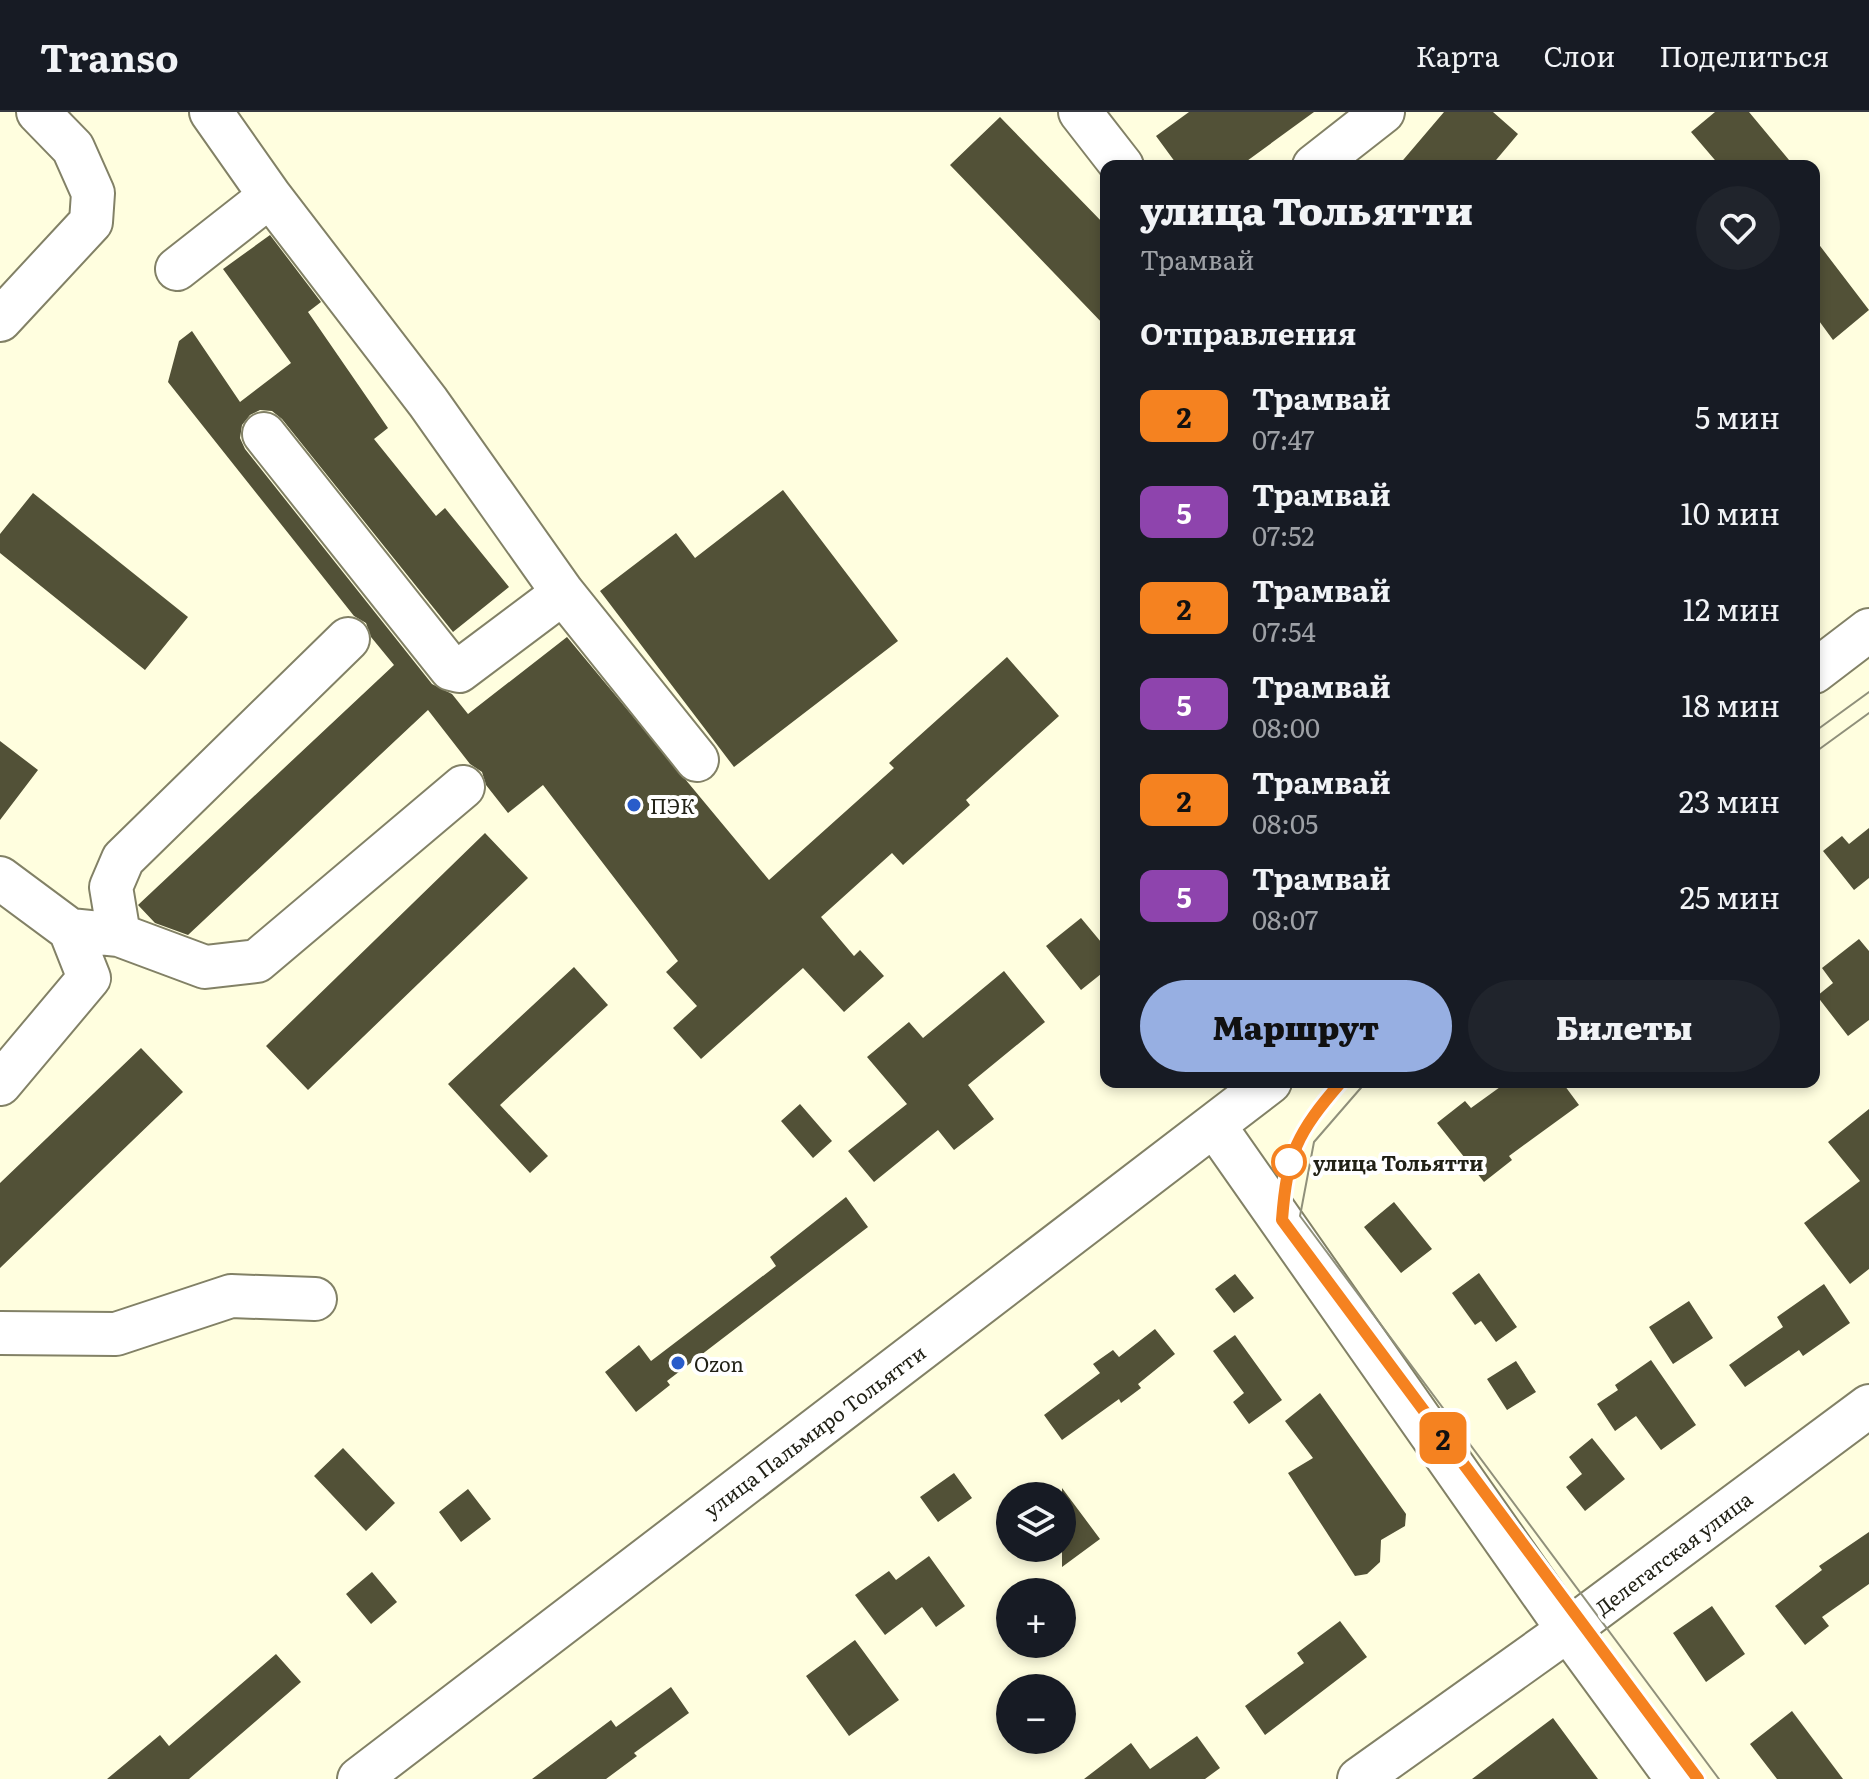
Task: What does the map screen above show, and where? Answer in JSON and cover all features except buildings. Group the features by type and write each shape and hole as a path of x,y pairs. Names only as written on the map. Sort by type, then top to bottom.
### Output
{"street":[{"path":"0,320 91,222 93,193 73,148 38,112"},
{"path":"211,112 270,196 428,402 563,593 697,760"},
{"path":"1080,112 1117,160"},
{"path":"1322,160 1383,112"},
{"path":"177,269 270,196"},
{"path":"264,434 451,669 459,671 563,593"},
{"path":"1820,667 1869,630"},
{"path":"119,935 111,887 123,859 348,639"},
{"path":"0,878 70,930 119,935 205,967 257,961 463,787"},
{"path":"0,1084 89,978 70,930"},
{"name":"улица Пальмиро Тольятти","path":"359,1779 1262,1088"},
{"path":"1214,1125 1568,1630 1677,1779"},
{"path":"0,1333 116,1334 231,1296 315,1299"},
{"name":"Делегатская улица","path":"1359,1779 1568,1630 1869,1406"}],"tram line":[{"path":"1820,728 1869,692"},
{"path":"1820,749 1869,713"},
{"path":"1336,1088 1304,1130 1297,1145 1287,1177 1282,1220 1698,1779"},
{"name":"2","path":"1336,1088 1299,1134 1288,1165 1282,1220 1698,1779"},
{"path":"1361,1088 1314,1142 1300,1216 1719,1779"}],"place":[{"name":"ПЭК","path":"634,805"},
{"name":"улица Тольятти","path":"1289,1162"},
{"name":"Ozon","path":"678,1363"}]}
